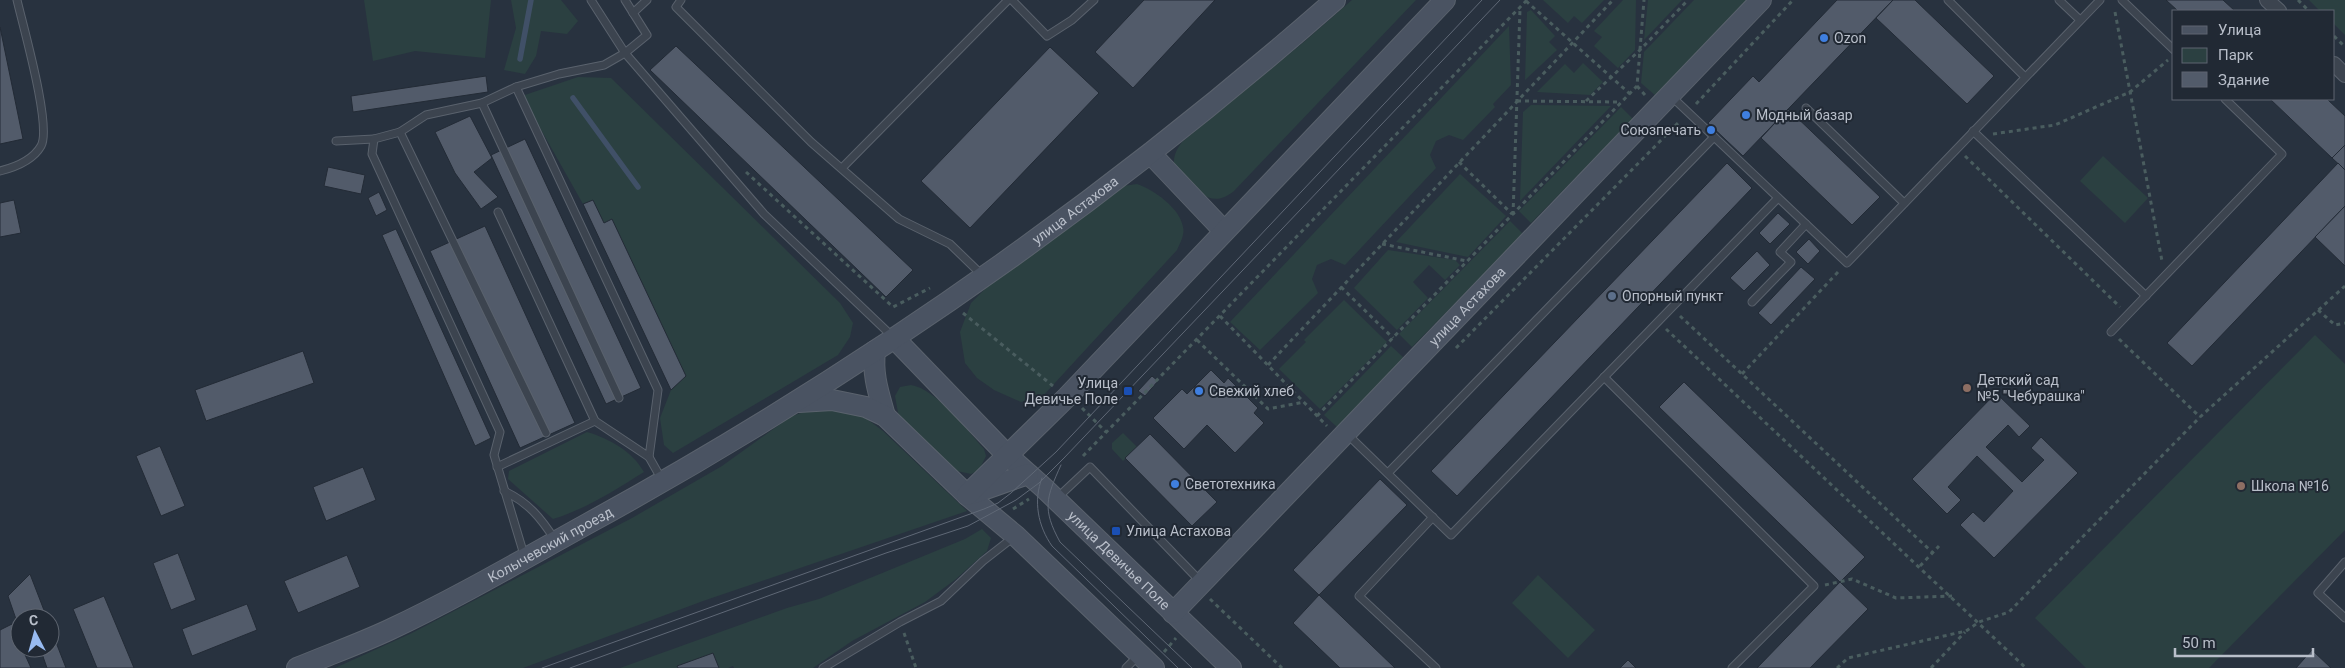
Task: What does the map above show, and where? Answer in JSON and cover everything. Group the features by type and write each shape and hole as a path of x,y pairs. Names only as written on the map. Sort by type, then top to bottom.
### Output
{"main road":[{"name":"улица Астахова","path":"794,403 895,339 1151,154 1335,0"},
{"path":"967,495 1067,396 1445,0"},
{"name":"улица Астахова","path":"1180,619 1210,589 1343,436 1761,0"},
{"path":"1151,154 1224,231"},
{"name":"улица Девичье Поле","path":"895,339 1007,455 1056,499 1231,668"},
{"path":"876,351 873,366 875,383 885,416"},
{"path":"794,403 832,400 866,407 885,416 967,495 1016,536 1142,664"},
{"name":"Колычевский проезд","path":"297,668 390,630 663,482 794,403"},
{"path":"967,495 1028,474"}],"street":[{"path":"2267,0 2278,10"},
{"path":"2335,65 2345,75"}],"lane":[{"path":"0,171 32,158 43,144 44,116 17,0"},
{"path":"590,0 625,53 764,214 895,339"},
{"path":"336,141 374,139 400,132 426,115 482,103 516,87 559,74 604,65 625,53 647,35 625,0"},
{"path":"633,13 647,0"},
{"path":"681,0 676,7 811,142 899,219 950,244 983,276"},
{"path":"842,168 1008,0"},
{"path":"1012,0 1047,36 1072,20 1094,0"},
{"path":"1948,0 2025,77"},
{"path":"2059,0 2080,20"},
{"path":"1669,95 1847,263 1957,148 1976,134 2025,77 2100,0"},
{"path":"2122,0 2172,48"},
{"path":"516,87 658,390 649,456"},
{"path":"2111,332 2282,154 2226,100"},
{"path":"482,103 619,398"},
{"path":"1806,108 1904,203"},
{"path":"400,132 546,433"},
{"path":"1976,134 2146,296"},
{"path":"1388,473 1714,137"},
{"path":"374,139 372,154 500,432 494,455 525,558"},
{"path":"1343,436 1388,473 1452,535 1778,198"},
{"path":"498,212 595,421 649,456 663,482"},
{"path":"1752,302 1791,262 1780,252 1806,224"},
{"path":"1604,377 1814,586 1732,668"},
{"path":"497,467 595,421"},
{"path":"1056,499 1090,467 1210,589"},
{"path":"504,491 520,499 539,515 556,541"},
{"path":"1433,517 1359,596 1436,668"},
{"path":"823,668 900,622 941,601 982,562 1016,536"},
{"path":"2345,562 2318,592 2345,618"}],"path":[{"path":"1077,462 1526,0 1630,94"},
{"path":"1268,365 1612,0"},
{"path":"1317,416 1637,86 1644,0"},
{"path":"1586,101 1641,49 1688,0"},
{"path":"1451,354 1688,113 1793,0"},
{"path":"2298,0 2308,10"},
{"path":"1512,215 1520,8"},
{"path":"2115,9 2165,276"},
{"path":"2335,37 2345,47"},
{"path":"1976,134 2055,125 2130,92 2172,58"},
{"path":"1517,100 1621,102"},
{"path":"1957,148 2128,314"},
{"path":"1459,162 1512,215"},
{"path":"740,166 894,307 931,288 1067,396 1106,432"},
{"path":"1382,244 1467,261"},
{"path":"1742,374 1847,263"},
{"path":"1931,668 1966,631 1979,622 2009,612 2200,417 2345,286"},
{"path":"1341,287 1393,338"},
{"path":"1672,308 1933,553"},
{"path":"2318,310 2334,325 2345,323"},
{"path":"1220,316 1317,416 1343,436"},
{"path":"1658,322 1952,596 2026,668"},
{"path":"2111,332 2200,417"},
{"path":"1197,340 1268,409 1304,402"},
{"path":"1920,566 1939,546"},
{"path":"1814,586 1852,579 1896,598 1952,596"},
{"path":"1142,664 1180,619 1210,589"},
{"path":"900,622 916,668"},
{"path":"1837,668 1848,658 1966,631"}],"green space":[{"path":"364,0 491,0 485,58 415,51 373,61"},
{"path":"511,0 561,0 578,21 567,34 541,31 536,56 525,74 504,70 516,28"},
{"path":"1352,0 1416,0 1234,191 1227,196 1215,199 1204,195 1176,170 1174,163 1175,155 1182,142"},
{"path":"1543,0 1604,0 1582,23 1574,16 1568,23"},
{"path":"1623,0 1636,0 1635,50 1618,68 1594,46 1602,37 1594,31"},
{"path":"1648,0 1682,0 1644,40"},
{"path":"1694,0 1747,0 1656,96 1641,83 1644,52"},
{"path":"2309,0 2345,0 2345,35 2335,25 2335,10 2319,10"},
{"path":"1531,10 1555,36 1549,42 1557,50 1525,80 1527,12"},
{"path":"1509,26 1511,85 1493,104 1495,107 1463,140 1449,135 1436,141 1430,155 1436,168 1345,265 1331,259 1317,265 1312,279 1318,293 1260,350 1230,322"},
{"path":"1583,63 1603,82 1590,95 1537,92 1565,64 1574,73"},
{"path":"578,77 611,78 840,303 853,323 850,337 838,355 673,453 664,445 660,418 671,390 686,376 612,219 604,223 593,200 583,204 522,96"},
{"path":"1531,105 1611,106 1520,201 1523,112"},
{"path":"1621,107 1633,119 1531,223 1519,211"},
{"path":"2103,156 2148,198 2125,223 2080,181"},
{"path":"1460,174 1506,216 1468,257 1396,242"},
{"path":"1137,184 1158,195 1177,213 1181,220 1183,233 1177,250 1042,397 1021,402 994,390 977,378 965,363 960,332 971,303 986,288 1074,220 1123,186"},
{"path":"1510,221 1523,234 1412,347 1399,334"},
{"path":"1388,250 1455,260 1460,265 1445,280 1429,265 1413,282 1428,298 1397,330 1354,288"},
{"path":"1344,300 1387,342 1320,409 1279,369 1306,342 1304,340"},
{"name":"Школа №16","path":"2315,335 2345,364 2345,530 2209,668 2086,668 2035,618"},
{"path":"1391,346 1404,358 1337,427 1324,415"},
{"path":"911,385 921,388 941,402 984,449 986,456 979,470 971,474 957,471 899,418 895,396 900,387"},
{"path":"834,407 850,410 867,419 883,431 967,511 703,601 523,668 335,668 412,633 632,518 722,466 790,417 809,410"},
{"path":"587,432 604,438 620,447 633,458 644,472 589,504 553,519 508,479 509,471"},
{"path":"1123,433 1137,447 1123,461 1112,449 1112,443"},
{"path":"982,529 991,538 987,551 956,579 925,602 852,641 813,668 734,668 733,666 728,668 620,668 787,608 819,599 965,539"},
{"path":"1538,575 1595,630 1568,658 1512,603"}],"building":[{"path":"1144,0 1215,0 1133,88 1095,52"},
{"path":"1837,0 1893,0 1743,156 1708,123 1753,76 1759,82"},
{"path":"1893,0 1915,0 1994,76 1967,104 1876,18"},
{"path":"2166,0 2223,0 2234,10 2177,10"},
{"path":"0,27 23,139 0,144"},
{"path":"676,46 913,270 886,297 650,70"},
{"path":"1050,47 1099,93 970,228 921,181"},
{"path":"486,76 488,92 353,112 351,96"},
{"path":"2271,100 2328,100 2345,116 2345,145 2332,158"},
{"path":"1788,109 1880,197 1852,225 1761,138"},
{"path":"470,116 492,158 474,172 498,197 481,209 455,173 435,132"},
{"path":"525,139 641,388 606,404 491,155"},
{"path":"2345,145 2345,170 2332,158"},
{"path":"1727,163 1752,188 1457,496 1431,471"},
{"path":"2338,163 2345,170 2345,206 2192,366 2167,343"},
{"path":"328,167 365,175 361,194 324,186"},
{"path":"379,192 387,210 376,216 368,198"},
{"path":"14,200 21,233 0,237 0,203"},
{"path":"593,200 604,223 612,219 686,376 671,390 583,204"},
{"path":"2345,206 2345,266 2315,237"},
{"path":"1778,213 1790,224 1770,244 1759,233"},
{"path":"485,226 575,423 520,448 430,251"},
{"path":"396,229 491,438 475,446 382,235"},
{"path":"1809,239 1820,251 1808,264 1796,252"},
{"path":"1757,251 1770,265 1744,291 1730,278"},
{"path":"1801,267 1815,279 1771,325 1758,313"},
{"path":"303,351 314,383 206,421 195,390"},
{"path":"1211,370 1224,383 1228,378 1258,408 1254,413 1264,423 1235,453 1207,425 1184,449 1153,418 1182,389 1187,394"},
{"path":"1152,376 1158,381 1145,396 1138,391"},
{"path":"1684,382 1865,557 1840,582 1659,407"},
{"path":"1996,393 2030,426 2019,437 2008,425 1986,447 2022,482 2044,460 2031,448 2041,437 2078,473 1994,558 1960,525 1973,512 1984,522 2013,491 1977,456 1948,487 1961,500 1947,514 1912,479"},
{"name":"Светотехника","path":"1150,434 1217,502 1192,526 1125,458"},
{"path":"160,446 185,506 161,516 136,456"},
{"path":"363,467 376,500 326,521 313,487"},
{"path":"1380,479 1407,505 1319,595 1293,570"},
{"path":"178,553 196,600 171,610 153,563"},
{"path":"347,555 360,587 298,613 284,581"},
{"path":"30,574 43,608 12,608 8,596"},
{"path":"1840,582 1868,609 1810,668 1757,668"},
{"path":"1319,595 1395,668 1340,668 1293,623"},
{"path":"104,596 134,668 97,668 73,609"},
{"path":"247,604 257,630 192,656 182,629"},
{"path":"10,625 10,658 26,658 31,668 0,668 0,630"},
{"path":"2312,650 2331,668 2296,668"},
{"path":"60,653 66,668 47,668 44,658 60,658"},
{"path":"713,653 719,668 678,668 677,666"},
{"path":"1628,660 1636,668 1620,668"}],"waterway":[{"path":"520,59 531,0"},
{"path":"573,98 638,187"}],"tram line":[{"path":"542,668 998,503 1056,452 1482,0"},
{"path":"570,668 886,553 968,526 1016,500 1039,483 1064,458 1500,0"},
{"path":"1061,465 1052,486 1048,503 1050,521 1060,542 1192,668"},
{"path":"1042,478 1039,487 1038,513 1043,530 1052,546 1178,668"}],"place":[{"name":"Ozon","path":"1824,38"},
{"name":"Модный базар","path":"1746,115"},
{"name":"Союзпечать","path":"1711,130"},
{"name":"Опорный пункт","path":"1612,296"},
{"name":"Детский сад №5 \"Чебурашка\"","path":"1967,388"},
{"name":"Улица Девичье Поле","path":"1128,391"},
{"name":"Свежий хлеб","path":"1199,391"},
{"name":"Светотехника","path":"1175,484"},
{"name":"Школа №16","path":"2241,486"},
{"name":"Улица Астахова","path":"1116,531"}]}
